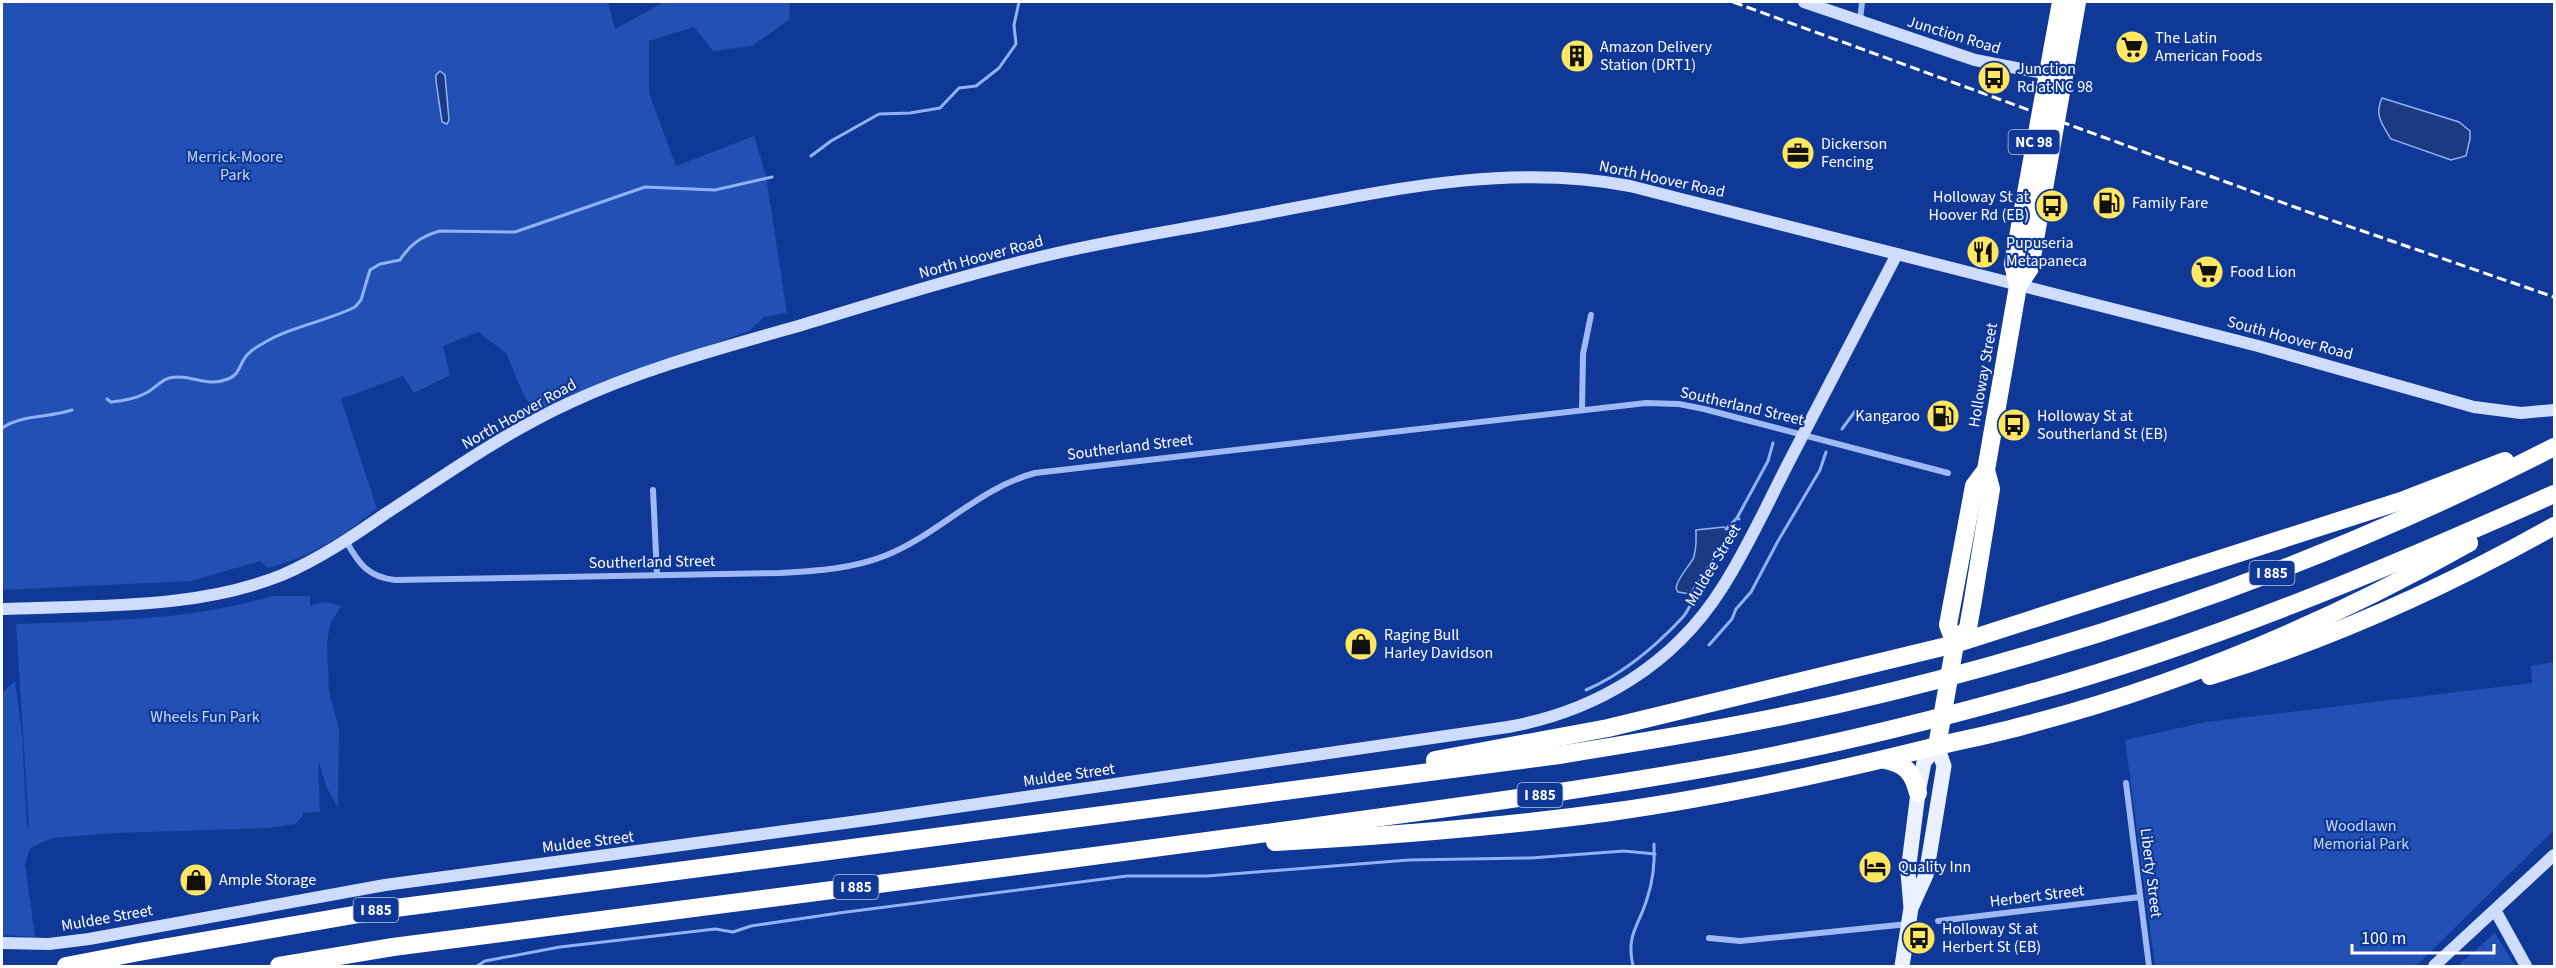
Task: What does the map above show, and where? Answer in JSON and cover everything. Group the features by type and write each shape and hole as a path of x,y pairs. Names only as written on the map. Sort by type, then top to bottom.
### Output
{"highway":[{"name":"Holloway Street","path":"2055,75 2061,2"},
{"name":"Holloway Street","path":"1937,746 1955,644 1968,628 1991,489 1986,470 2018,286 2013,264 2055,75 2077,2"},
{"path":"1356,782 1414,764 1608,728 1955,644 2404,500 2554,440"},
{"name":"I 885","path":"124,966 201,945 285,926 388,909 1559,755 1665,738 1838,704 1977,669 2113,629 2265,576 2424,511 2554,447"},
{"name":"Holloway Street","path":"1955,644 1948,625 1974,486 1986,470"},
{"path":"1163,847 1314,840 1569,817 1682,801 1883,759 2026,725 2109,700 2231,656 2350,605 2428,566 2554,494"},
{"name":"I 885","path":"286,966 405,946 1163,847 1650,778 1834,743 1970,710 2124,664 2278,611 2399,562 2554,494"},
{"path":"2109,700 2192,682 2316,640 2436,589 2554,526"},
{"path":"1973,600 1986,620 1994,625 2011,626"},
{"path":"1883,759 1898,762 1909,770 1918,793"},
{"path":"66,966 285,926"}],"main road":[{"name":"Holloway Street","path":"1911,908 1908,872 1918,793 1924,762 1937,746"},
{"name":"Holloway Street","path":"1902,966 1911,908 1926,875 1944,766 1937,746"}],"street":[{"name":"Junction Road","path":"1804,2 1975,60 2055,75"},
{"path":"1860,22 1862,2"},
{"name":"North Hoover Road","path":"2,609 130,603 218,593 279,576 316,559 346,541 450,471 513,433 568,403 616,382 724,347 986,271 1051,255 1142,236 1417,188 1489,178 1536,177 1588,180 1630,186 2018,286"},
{"name":"Muldee Street","path":"2,943 39,944 89,939 374,887 907,815 1498,729 1539,721 1578,708 1615,691 1646,671 1687,633 1711,604 1731,573 1897,254"},
{"name":"South Hoover Road","path":"2018,286 2258,346 2474,407 2521,413 2554,410"},
{"path":"1582,410 1583,363 1591,315"},
{"name":"Southerland Street","path":"346,541 366,571 379,577 395,580 779,573 836,568 886,556 1012,480 1056,469 1646,403 1679,404 1948,473"},
{"path":"653,490 657,575"},
{"name":"Liberty Street","path":"2126,783 2149,966"},
{"path":"2434,966 2554,855"},
{"name":"Herbert Street","path":"1938,921 2140,897"},
{"path":"2495,910 2526,966"},
{"path":"1710,938 1740,941 1908,924"}],"green space":[{"name":"Merrick-Moore Park","path":"2,2 608,2 615,29 664,2 790,2 789,20 752,46 713,51 694,27 649,41 649,93 676,166 754,136 766,176 787,313 764,317 749,331 567,396 538,411 525,398 506,353 478,332 443,346 450,375 414,393 403,376 341,399 377,509 312,552 268,568 260,561 191,581 2,590"},
{"name":"Wheels Fun Park","path":"273,596 310,596 310,607 325,602 341,606 330,624 327,643 329,692 339,729 338,808 327,788 318,760 320,812 302,813 303,816 295,824 269,828 115,833 52,838 30,848 25,865 35,937 2,935 2,693 15,681 22,734 27,827 29,827 16,624 177,615"},
{"name":"Woodlawn Memorial Park","path":"2554,662 2554,830 2416,966 2155,966 2125,740 2206,722 2532,683 2531,666"},
{"path":"2495,933 2515,966 2457,966"}],"shaded area":[{"path":"440,71 445,75 449,120 447,124 442,122 436,81 436,75"},
{"path":"2382,98 2459,122 2470,131 2466,156 2451,160 2391,139 2379,114"},
{"path":"1724,527 1731,532 1690,594 1678,592 1676,588 1679,580 1694,556 1696,530"}],"waterway":[{"path":"811,156 831,141 879,114 910,113 940,108 959,88 976,86 999,68 1016,44 1014,25 1019,2"},
{"path":"107,399 111,402 138,397 169,378 184,377 212,382 232,377 244,358 260,345 285,333 355,307 361,300 370,270 380,264 400,260 412,245 434,233 440,231 515,232 645,187 715,190 772,177"},
{"path":"2,428 19,420 72,410"},
{"path":"1842,429 1856,410"},
{"path":"1768,411 1778,416"},
{"path":"1739,519 1737,518 1768,461 1773,443"},
{"path":"1709,645 1732,619 1736,609 1751,592 1820,470 1826,452"},
{"path":"1726,529 1737,518"},
{"path":"1586,690 1613,676 1649,650 1682,618 1701,593"},
{"path":"1633,966 1632,938 1651,885 1654,844"},
{"path":"477,966 485,961 560,947 715,929 733,932 751,926 839,913 1127,876 1207,876 1409,860 1531,858 1624,851 1655,854"}],"railway":[{"path":"1733,2 2322,217 2554,297"}],"place":[{"name":"The Latin American Foods","path":"2132,47"},
{"name":"Amazon Delivery Station (DRT1)","path":"1577,56"},
{"name":"Junction Rd at NC 98","path":"1994,78"},
{"name":"Dickerson Fencing","path":"1798,153"},
{"name":"Family Fare","path":"2109,203"},
{"name":"Holloway St at Hoover Rd (EB)","path":"2052,206"},
{"name":"Pupuseria Metapaneca","path":"1983,252"},
{"name":"Food Lion","path":"2207,272"},
{"name":"Kangaroo","path":"1943,416"},
{"name":"Holloway St at Southerland St (EB)","path":"2014,425"},
{"name":"Raging Bull Harley Davidson","path":"1361,644"},
{"name":"Quality Inn","path":"1875,867"},
{"name":"Ample Storage","path":"196,880"},
{"name":"Holloway St at Herbert St (EB)","path":"1919,938"}]}
